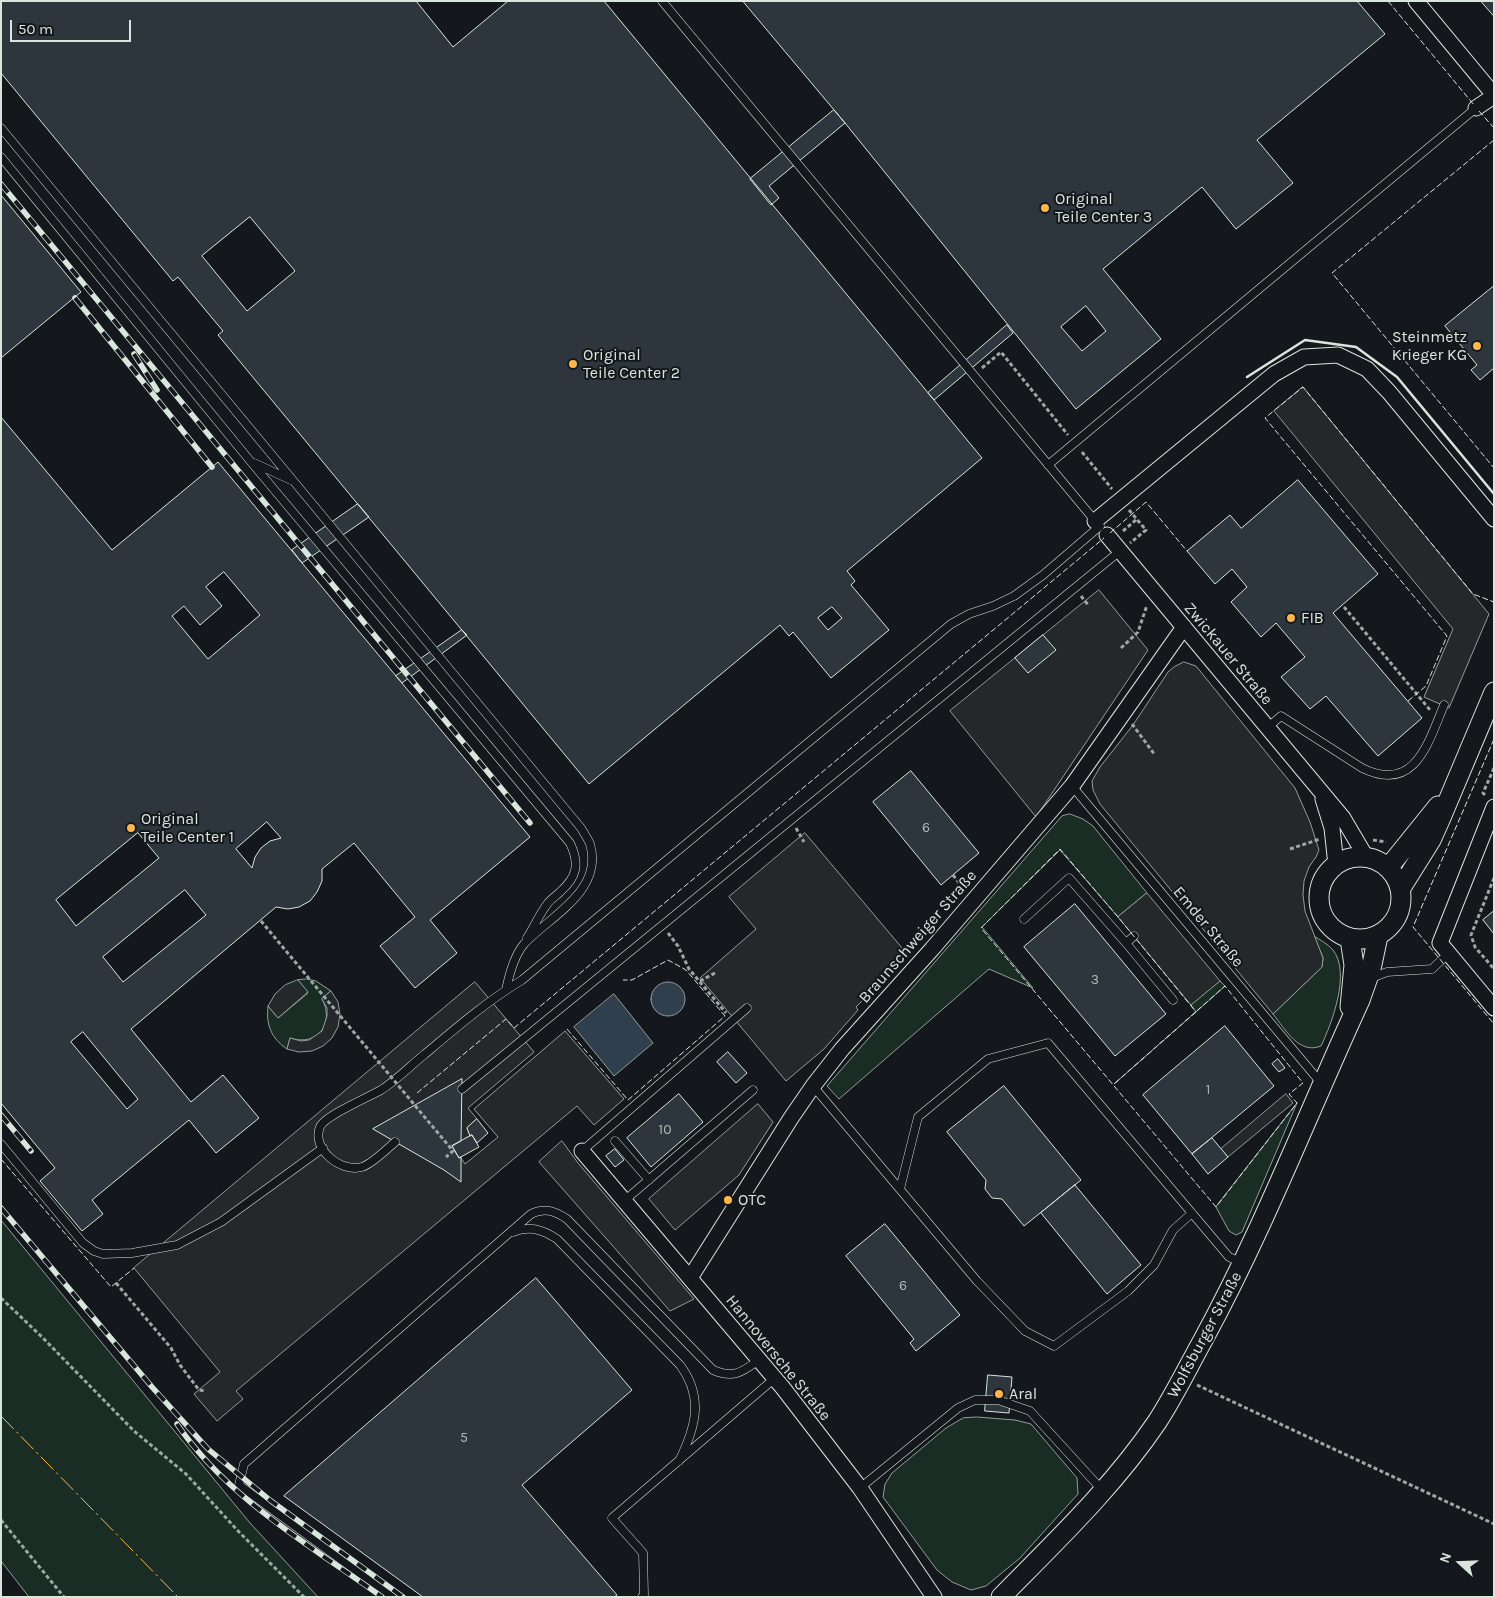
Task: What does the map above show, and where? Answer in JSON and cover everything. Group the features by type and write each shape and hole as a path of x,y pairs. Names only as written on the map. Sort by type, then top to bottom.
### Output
{"street":[{"path":"1416,1 1494,95 1476,108"},
{"path":"1100,528 1121,500 1274,374 1304,357 1338,356 1367,369 1389,392 1494,519"},
{"name":"Zwickauer Straße","path":"1100,528 1343,818 1366,857"},
{"name":"Braunschweiger Straße","path":"690,1278 813,1086 842,1049 932,949 1072,786 1184,627"},
{"path":"1401,888 1430,840 1494,692"},
{"path":"1388,868 1452,790"},
{"name":"Zwickauer Straße","path":"1322,795 1332,828 1336,865"},
{"path":"1491,803 1440,943 1494,1008"},
{"path":"1366,857 1382,862 1398,880 1401,888 1400,912 1391,926 1378,936 1363,940 1350,939 1333,929 1327,923 1320,909 1319,893 1325,877 1336,865 1350,858 1366,857"},
{"name":"Wolfsburger Straße","path":"1001,1597 1103,1491 1156,1422 1182,1378 1243,1263 1346,1032 1367,979 1378,936"},
{"name":"Wolfsburger Straße","path":"1346,1032 1354,965 1350,939"},
{"name":"Hannoversche Straße","path":"582,1151 775,1378 860,1488 934,1597"}],"lane":[{"path":"395,1142 363,1166 351,1168 338,1165 330,1158 319,1138 320,1127 325,1121 384,1088 490,1000 522,980 951,624 969,614 1014,596 1043,575 1100,528 662,1"},
{"path":"1048,465 1476,108"},
{"path":"1,128 580,828 590,844 592,862 587,881 580,893 523,945"},
{"path":"1,158 251,462 570,843 576,856 573,877 548,903 523,945 509,972 506,990"},
{"path":"251,462 293,480"},
{"path":"462,1089 1120,551"},
{"path":"1267,728 1281,716 1374,774 1398,774 1410,768 1419,760 1444,705"},
{"name":"Emder Straße","path":"1072,786 1322,1085"},
{"path":"1024,919 1069,878 1126,942 1173,1000"},
{"path":"1126,942 1134,936"},
{"path":"1367,979 1387,972 1432,969 1449,954"},
{"path":"582,1151 747,1008"},
{"path":"900,1189 918,1117 988,1059 1048,1043 1229,1256 1243,1263"},
{"path":"813,1086 977,1281 1025,1332 1054,1346 1128,1291 1154,1265 1174,1230 1192,1213"},
{"path":"624,1201 753,1090"},
{"path":"616,1141 649,1180"},
{"path":"1,1144 83,1243 94,1251 103,1254 178,1245 221,1222 323,1148"},
{"path":"392,1597 239,1485 244,1464 507,1234 537,1210 556,1212 567,1219 713,1370 722,1374 732,1375 741,1373 759,1360"},
{"path":"507,1234 519,1229 533,1228 546,1232 558,1239 680,1365 694,1388 695,1417 692,1432 679,1461"},
{"path":"642,1597 644,1595 642,1553 612,1518 775,1378"},
{"path":"860,1488 958,1408 975,1400 998,1400 1030,1411 1103,1491"}],"path":[{"path":"974,376 1001,352 1121,500"},
{"path":"1120,551 1146,530 1132,513"},
{"path":"1121,648 1138,632 1148,601 1156,594"},
{"path":"1344,607 1438,720"},
{"path":"1123,714 1156,755"},
{"path":"1491,803 1483,793 1494,768"},
{"path":"1351,830 1361,829 1372,839 1379,842 1397,839 1406,846"},
{"path":"1290,849 1332,836"},
{"path":"1494,878 1471,934 1475,947 1494,969"},
{"path":"261,921 453,1151 446,1157"},
{"path":"662,924 678,946 689,968 732,1021"},
{"path":"700,981 717,972"},
{"path":"116,1283 171,1348 180,1365 199,1390 205,1391"},
{"path":"1,1298 134,1431 186,1474 239,1532 304,1597"},
{"path":"1182,1378 1494,1524"},
{"path":"1,1520 64,1597"}],"green space":[{"path":"1070,814 1083,819 1093,826 1147,893 1118,917 1060,850 982,927 1033,988 989,969 839,1099 827,1086 1062,816"},
{"path":"1314,936 1333,950 1338,960 1340,984 1330,1025 1321,1046 1313,1048 1299,1044 1293,1039 1273,1014 1322,967 1323,958"},
{"path":"298,980 316,981 331,991 322,999 326,1008 325,1024 316,1036 309,1039 290,1038 287,1049 273,1036 268,1019 268,1006 278,1018 308,993"},
{"path":"1220,981 1225,986 1196,1012 1191,1005"},
{"path":"1297,1103 1242,1232 1236,1235 1229,1231 1216,1207"},
{"path":"1,1220 250,1523 318,1597 29,1597 1,1561"},
{"path":"977,1417 1015,1420 1031,1424 1077,1478 1078,1494 1020,1558 986,1586 971,1590 952,1582 937,1570 883,1497 885,1484 892,1473 946,1428 963,1418"}],"shaded area":[{"path":"1303,387 1489,614 1449,708 1424,697 1453,629 1274,411"},
{"path":"1099,590 1148,650 1036,817 950,711"},
{"path":"1184,662 1196,666 1295,788 1310,822 1319,850 1309,867 1304,881 1303,895 1305,911 1323,958 1322,967 1273,1014 1100,804 1093,790 1092,781 1100,767 1133,725 1168,672"},
{"path":"805,833 908,955 861,994 864,999 856,1007 858,1010 824,1049 786,1081 700,978 756,929 729,897"},
{"path":"1147,893 1220,981 1191,1005 1118,917"},
{"path":"298,980 308,992 278,1018 268,1006 275,994 285,985"},
{"path":"475,982 534,1052 468,1108 477,1119 467,1128 470,1136 453,1146 465,1164 498,1137 474,1109 565,1031 624,1099 594,1125 577,1106 236,1391 243,1399 217,1421 194,1394 220,1372 134,1268"},
{"path":"331,991 338,1002 340,1014 338,1027 332,1038 323,1046 312,1051 299,1052 287,1049 290,1038 301,1041 309,1040 322,1031 327,1016 327,1008 322,999"},
{"path":"1286,1094 1293,1103 1228,1157 1221,1149"},
{"path":"758,1104 773,1122 739,1175 675,1230 649,1199"},
{"path":"562,1141 578,1163 694,1299 670,1311 539,1162"}],"water":[{"path":"668,982 680,987 685,999 680,1011 668,1016 656,1011 651,999 656,987"},
{"path":"614,994 653,1043 614,1076 574,1027"}],"building":[{"name":"Original Teile Center 2","path":"1,1 416,1 453,47 508,1 604,1 982,458 847,571 855,581 851,585 889,630 831,678 793,632 789,636 780,625 589,784 218,335 223,331 178,277 173,281 1,73","holes":["250,217 295,271 247,311 202,256","832,607 842,618 828,630 818,618"]},
{"name":"Original Teile Center 3","path":"743,1 1357,1 1385,34 1257,140 1293,183 1236,229 1202,187 1103,269 1161,339 1076,409 845,123","holes":["1086,306 1106,331 1082,351 1061,327"]},
{"path":"1481,1 1494,1 1494,16"},
{"path":"834,110 845,123 769,186 779,198 771,205 750,179"},
{"path":"1,195 81,292 1,358"},
{"name":"Steinmetz Krieger KG","path":"1494,286 1494,368 1480,380 1471,370 1477,365 1445,326"},
{"path":"1007,325 1013,333 934,400 928,393"},
{"name":"Original Teile Center 1","path":"1,417 112,550 218,462 530,837 430,920 457,953 415,988 380,946 415,917 354,843 322,869 322,881 310,901 299,907 288,909 276,907 131,1029 191,1102 223,1075 259,1118 216,1153 189,1120 92,1200 103,1214 82,1231 40,1181 55,1168 1,1103","holes":["224,572 260,615 208,659 172,616 184,606 200,625 222,606 206,587","267,822 281,838 270,841 261,848 255,857 252,868 236,849","138,833 159,858 76,926 56,900","185,890 206,915 123,982 103,957","83,1032 138,1099 127,1109 71,1042"]},
{"name":"FIB","path":"1298,480 1378,574 1333,613 1422,718 1378,756 1326,696 1310,709 1281,677 1305,657 1276,623 1261,637 1231,602 1247,587 1232,569 1215,584 1187,551 1230,515 1241,528"},
{"path":"358,504 369,517 302,563 292,550"},
{"path":"462,630 467,635 402,683 396,676"},
{"path":"1043,635 1056,650 1028,673 1015,658"},
{"path":"911,771 979,853 941,885 873,802"},
{"path":"1075,904 1166,1014 1115,1056 1024,947"},
{"path":"1494,911 1494,934 1483,920"},
{"path":"1225,1026 1274,1086 1192,1154 1143,1095"},
{"path":"728,1052 747,1073 736,1083 717,1062"},
{"path":"1278,1059 1285,1068 1279,1072 1272,1064"},
{"path":"462,1079 461,1141 452,1146 459,1158 461,1157 461,1182 444,1170 373,1129"},
{"path":"1004,1086 1081,1180 1024,1226 1002,1199 992,1198 985,1189 986,1180 947,1132"},
{"path":"679,1094 703,1122 651,1167 627,1138"},
{"path":"477,1119 488,1133 477,1143 472,1135 470,1136 467,1128"},
{"path":"472,1135 479,1147 459,1158 452,1146"},
{"path":"1212,1138 1228,1157 1208,1174 1192,1154"},
{"path":"615,1149 624,1160 615,1167 606,1156"},
{"path":"1075,1185 1141,1265 1107,1294 1041,1213"},
{"path":"885,1224 960,1315 916,1351 910,1343 914,1339 846,1256"},
{"path":"536,1278 632,1390 522,1485 617,1595 614,1597 423,1597 284,1496"},
{"name":"Aral","path":"988,1375 1012,1377 1009,1413 985,1411"}],"railway":[{"path":"1,184 530,823"},
{"path":"75,298 212,467"},
{"path":"134,354 157,390"},
{"path":"1,1115 31,1151"},
{"path":"1,1208 152,1387 208,1449 271,1501 403,1597"},
{"path":"177,1424 197,1451 245,1498 299,1539 382,1597"}],"fence":[{"path":"1388,1 1474,105"},
{"path":"1479,111 1494,128"},
{"path":"1494,140 1332,273 1494,468"},
{"path":"1408,701 1426,686 1447,636 1265,418 1303,387 1473,594 1494,602"},
{"path":"1110,533 1146,502 1187,551"},
{"path":"417,1093 506,1019 514,1028 1104,538"},
{"path":"1494,739 1413,927 1494,1024"},
{"path":"1114,1084 1196,1012 1118,917 1060,849 981,928 1216,1207 1297,1103 1289,1094 1303,1083 1225,986 1114,1084"},
{"path":"567,1029 628,1100 725,1016 686,970 668,960 632,980 623,980"},
{"path":"1,1159 111,1287 134,1268"}],"wall":[{"path":"1247,377 1305,340 1356,347 1397,377 1494,494"}],"power":[{"path":"1,1416 178,1597"}],"place":[{"name":"Original Teile Center 3","path":"1045,208"},
{"name":"Steinmetz Krieger KG","path":"1477,346"},
{"name":"Original Teile Center 2","path":"573,364"},
{"name":"FIB","path":"1291,618"},
{"name":"Original Teile Center 1","path":"131,828"},
{"name":"OTC","path":"728,1200"},
{"name":"Aral","path":"999,1394"}]}
